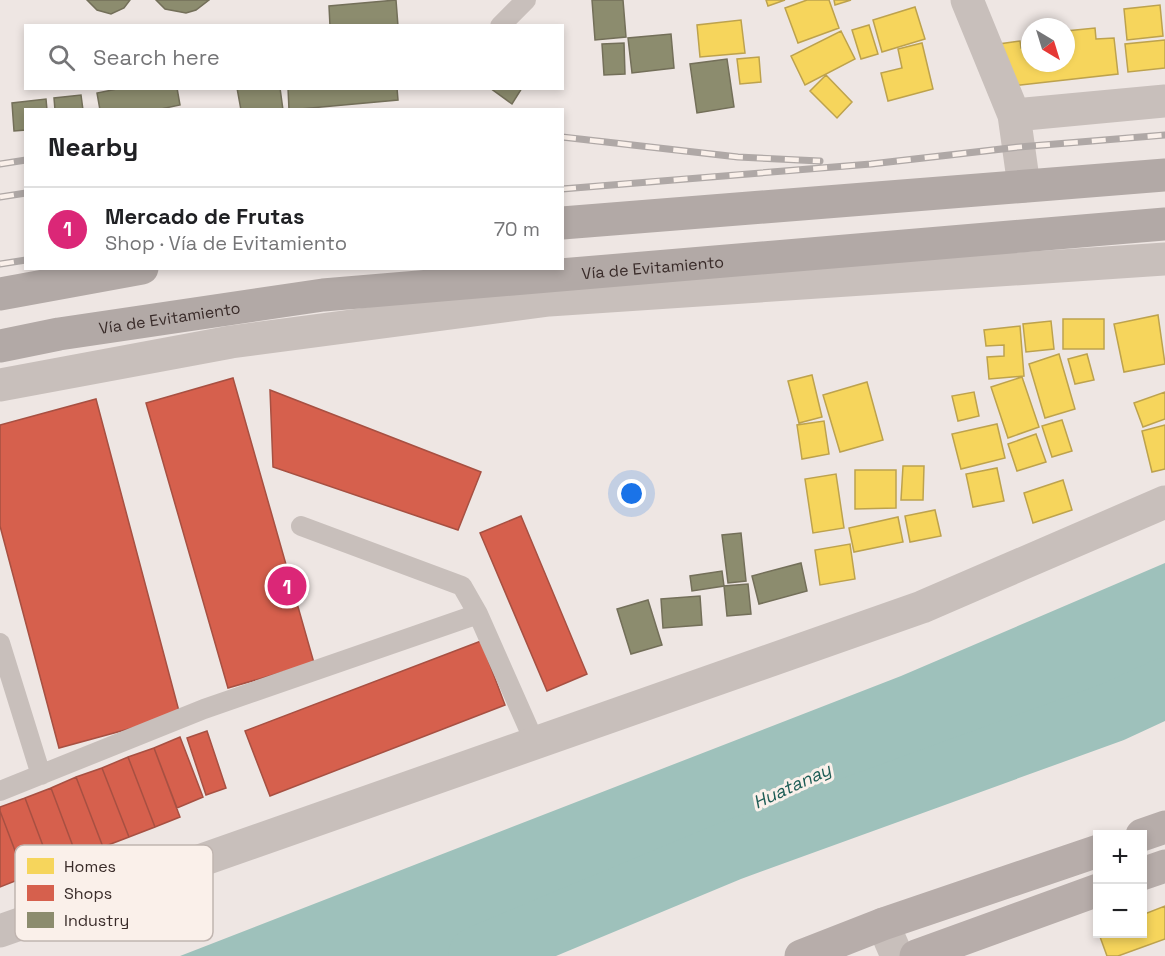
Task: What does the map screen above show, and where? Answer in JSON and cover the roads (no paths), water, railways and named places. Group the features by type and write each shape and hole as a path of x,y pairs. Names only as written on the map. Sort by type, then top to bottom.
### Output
{"highway":[{"path":"564,223 1165,175"},
{"name":"Vía de Evitamiento","path":"0,346 59,334 323,295 548,288 1165,224"},
{"path":"0,294 131,270"}],"main road":[{"path":"1147,834 1165,827"},
{"path":"801,956 883,924 1093,853"},
{"path":"1147,873 1165,866"},
{"path":"916,956 1093,892"}],"street":[{"path":"967,0 1014,115 1024,186"},
{"path":"1014,115 1165,101"},
{"path":"0,385 231,342 548,288 1165,259"},
{"path":"213,856 922,607 1165,502"},
{"path":"883,924 897,956"},
{"path":"0,931 15,926"}],"lane":[{"path":"502,24 525,0"},
{"path":"301,526 462,586 478,614 535,743"},
{"path":"0,791 204,709 478,614"},
{"path":"0,644 41,775"}],"water":[{"name":"Huatanay","path":"1165,563 1165,688 1113,713 730,851 478,956 180,956 901,676"}],"waterway":[{"path":"478,956 730,851 1113,712 1165,688"}],"railway":[{"path":"564,189 871,164 1019,147 1165,135"},
{"path":"564,137 738,157 820,161"},
{"path":"0,164 24,160"},
{"path":"0,197 24,193"},
{"path":"0,264 24,260"}],"place":[{"name":"Mercado de Frutas","path":"287,586"}]}
